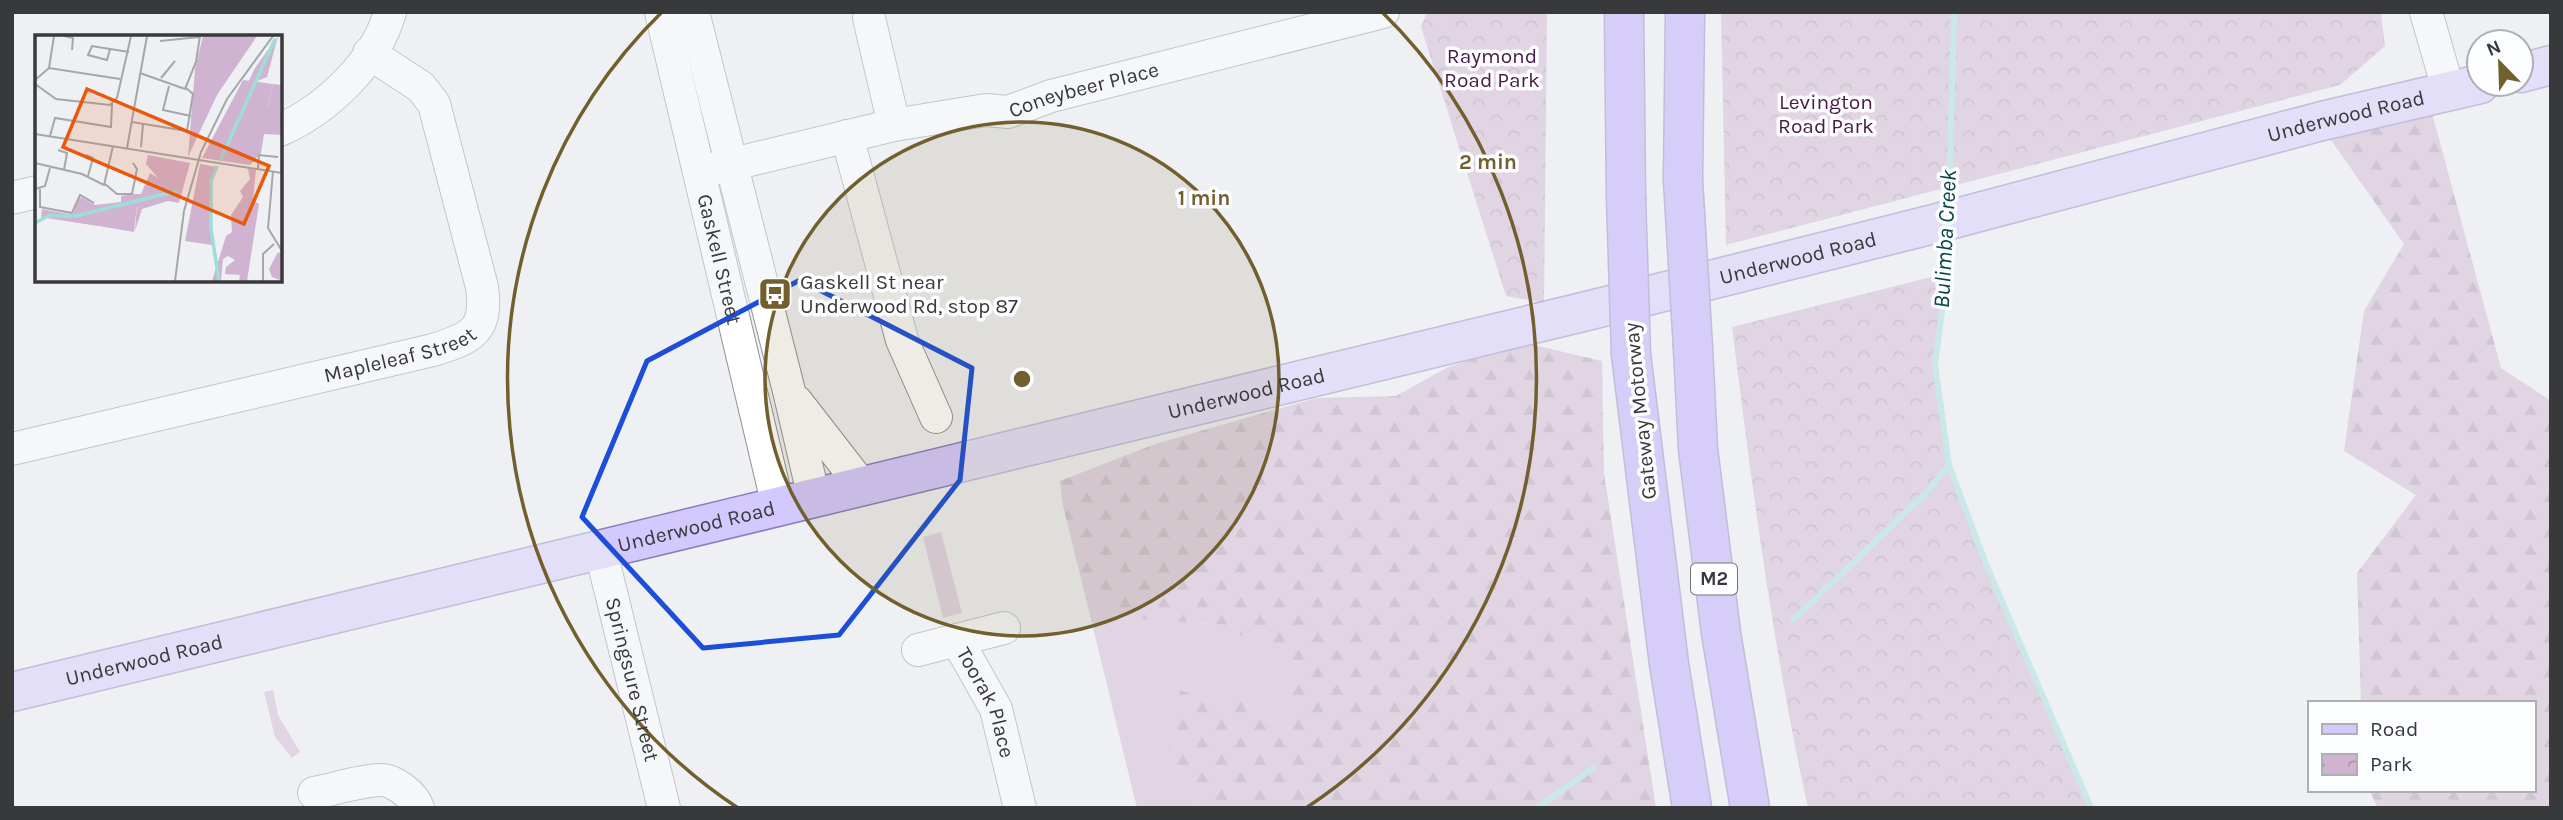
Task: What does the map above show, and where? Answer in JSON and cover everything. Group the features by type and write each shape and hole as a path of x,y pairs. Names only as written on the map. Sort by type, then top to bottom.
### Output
{"highway":[{"name":"Gateway Motorway","path":"1625,12 1626,197 1631,354 1669,664 1692,808"},
{"name":"M2","path":"1685,12 1683,180 1698,449 1721,633 1750,808"}],"main road":[{"name":"Underwood Road","path":"12,692 601,552 1934,224 2322,121 2464,88"}],"street":[{"path":"282,129 302,120 331,99 369,53 387,24 390,12"},
{"name":"Gaskell Street","path":"661,12 790,395 796,502"},
{"name":"Gaskell Street","path":"693,12 715,168 796,502"},
{"name":"Coneybeer Place","path":"715,168 894,125 986,110 1008,112 1051,96 1383,12"},
{"path":"2426,12 2464,88"},
{"path":"869,18 894,125"},
{"name":"Mapleleaf Street","path":"12,449 433,350 461,341 479,326 485,309 482,287 434,104 421,87 369,53"},
{"path":"847,136 902,341 936,417"},
{"path":"12,198 35,192"},
{"name":"Gaskell Street","path":"790,395 862,486"},
{"name":"Springsure Street","path":"601,552 664,808"},
{"path":"957,640 1004,628"},
{"name":"Toorak Place","path":"918,650 957,640 996,709 1020,808"},
{"path":"306,792 383,779 403,789 417,803 418,808"}],"highlighted area":[{"path":"800,280 972,368 960,480 839,635 703,648 582,517 647,361"}],"green space":[{"name":"Raymond Road Park","path":"1427,12 1547,12 1544,303 1506,296 1421,27"},
{"name":"Levington Road Park","path":"1721,12 2381,12 2385,46 2340,85 1726,245"},
{"path":"2432,113 2501,368 2551,401 2551,808 2378,808 2370,792 2535,792 2535,701 2361,701 2357,573 2416,495 2344,451 2364,311 2404,244 2331,140"},
{"path":"1947,273 1935,365 1949,465 1986,564 2091,808 1808,808 1774,628 1732,327"},
{"path":"1525,343 1602,361 1604,473 1656,808 1198,808 1167,753 1180,691 1239,698 1282,731 1295,706 1284,670 1228,625 1121,618 1086,599 1063,506 1060,481 1155,444 1316,398 1396,396 1448,367"},
{"path":"941,532 962,613 943,618 923,537"},
{"path":"1086,599 1121,618 1228,625 1284,670 1295,706 1282,731 1239,698 1168,753 1198,808 1137,808"},
{"path":"273,690 278,715 300,752 292,758 275,737 264,692"}],"waterway":[{"name":"Bulimba Creek","path":"1949,206 1954,12"},
{"path":"1948,234 1947,273 1935,365 1949,465 1986,564 2091,808"},
{"path":"1793,620 1925,494 1949,465"},
{"path":"1537,808 1593,768"}],"place":[{"name":"Gaskell St near Underwood Rd, stop 87","path":"775,294"}]}
